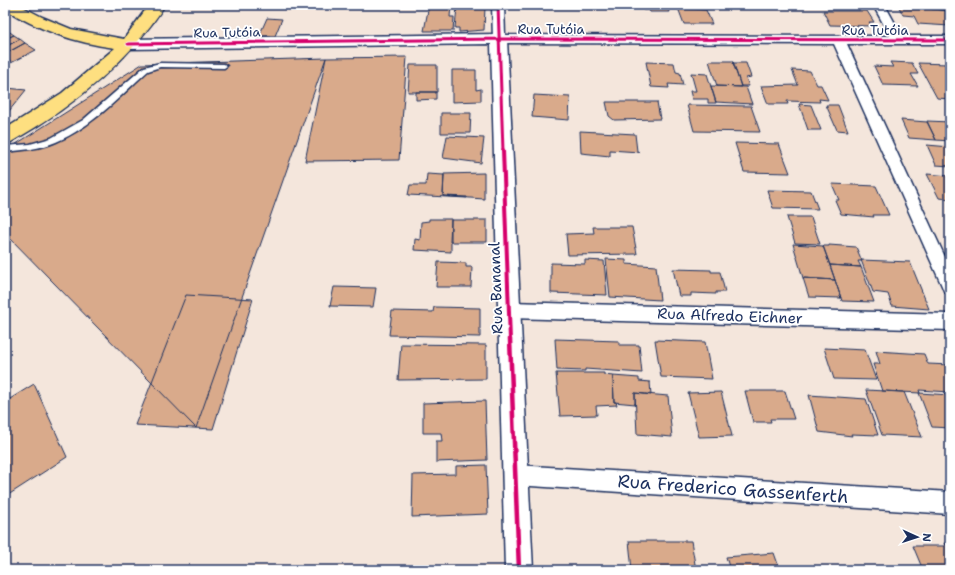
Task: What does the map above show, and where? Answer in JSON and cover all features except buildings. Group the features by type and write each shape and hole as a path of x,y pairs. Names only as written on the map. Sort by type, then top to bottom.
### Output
{"main road":[{"path":"9,5 37,21 58,29 94,40 128,44"},
{"path":"5,137 43,113 106,65 128,44 157,5"}],"street":[{"name":"Rua Bananal","path":"498,5 519,570"},
{"path":"879,5 898,40"},
{"name":"Rua Tutóia","path":"128,44 500,39 950,40"},
{"path":"839,40 950,286"},
{"name":"Rua Alfredo Eichner","path":"509,310 950,322"},
{"name":"Rua Frederico Gassenferth","path":"516,475 950,503"}],"lane":[{"path":"5,149 30,147 54,140 86,122 146,69 160,65 224,66"}],"cycle path":[{"path":"498,5 519,570"},
{"path":"128,44 499,39 950,40"}]}
